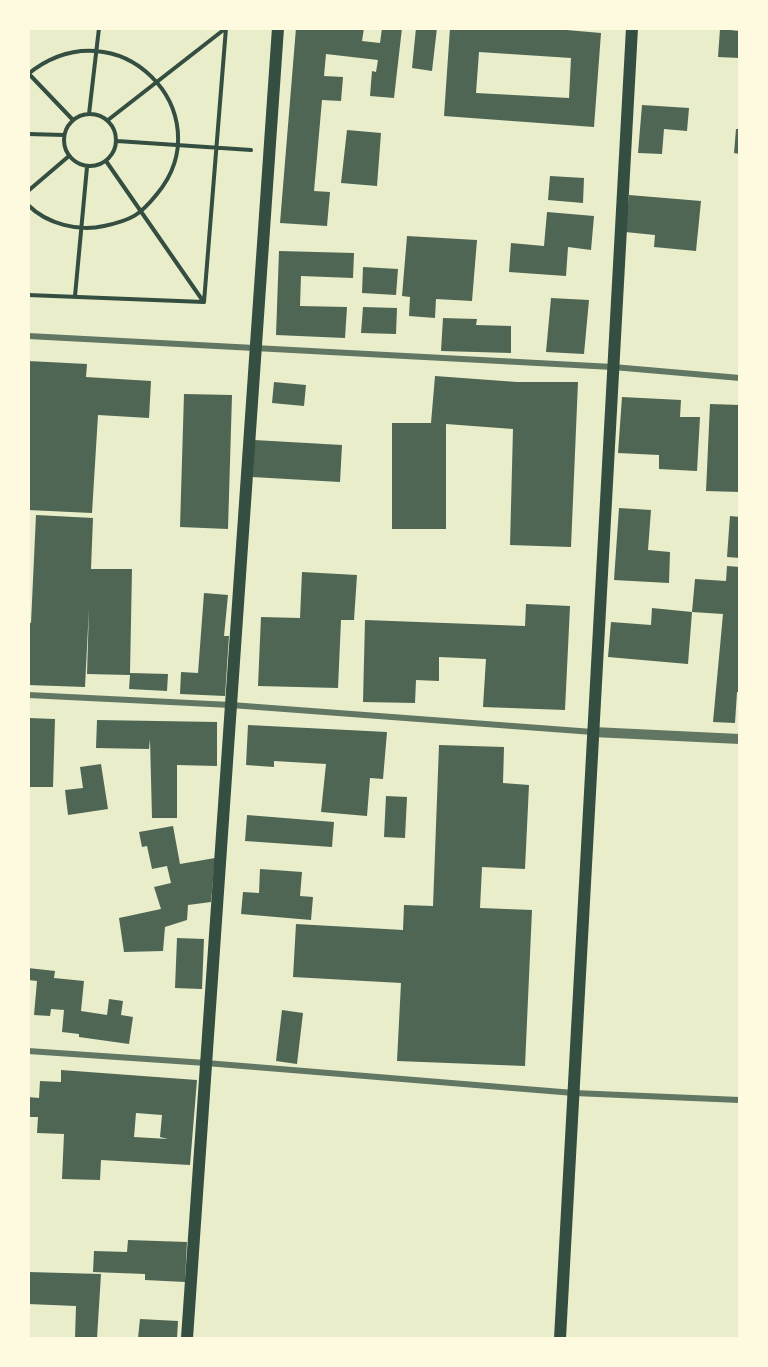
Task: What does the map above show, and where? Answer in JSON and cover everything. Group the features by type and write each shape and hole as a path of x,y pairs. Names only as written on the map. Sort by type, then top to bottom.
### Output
{"main road":[{"path":"187,1338 278,28"},
{"path":"560,1338 632,28"}],"street":[{"path":"28,336 613,367 740,378"},
{"path":"28,695 231,705 593,732 740,740"},
{"path":"28,1050 574,1093 740,1100"}],"path":[{"path":"89,114 99,28"},
{"path":"108,120 226,28"},
{"path":"204,302 226,28"},
{"path":"28,205 35,212 62,225 92,229 121,223 142,212 165,184 176,157 177,144 177,128 169,100 157,82 128,59 97,50 71,52 44,62 29,74 73,120"},
{"path":"89,114 98,114 108,120 116,132 115,150 106,162 95,166 78,164 69,156 64,144 67,127 73,120 89,114"},
{"path":"28,135 64,135"},
{"path":"117,141 270,151"},
{"path":"28,191 69,156"},
{"path":"106,162 204,302"},
{"path":"75,297 87,166"},
{"path":"28,295 204,302"}],"building":[{"path":"296,28 364,28 362,41 380,43 382,28 402,28 394,98 370,96 372,71 376,72 378,60 326,54 324,76 343,77 341,101 322,100 314,191 330,192 327,226 280,223"},
{"path":"416,28 437,28 432,71 412,68"},
{"path":"450,28 543,28 601,33 594,127 444,116","holes":["479,52 571,58 569,98 476,93"]},
{"path":"720,29 740,31 740,58 718,57"},
{"path":"642,105 689,108 687,131 664,129 662,154 638,153"},
{"path":"736,129 740,129 740,154 734,153"},
{"path":"347,130 381,133 377,186 341,183"},
{"path":"550,176 584,178 583,203 548,200"},
{"path":"629,195 701,201 696,251 654,247 655,235 625,232"},
{"path":"547,212 594,216 591,250 568,247 566,276 509,272 511,243 544,246"},
{"path":"407,236 477,240 472,301 436,299 435,318 409,316 410,297 402,296"},
{"path":"279,251 354,253 353,278 301,276 300,306 347,307 345,338 276,335"},
{"path":"363,267 398,269 396,295 362,293"},
{"path":"551,298 589,300 584,354 546,352"},
{"path":"363,307 397,308 396,334 361,333"},
{"path":"443,318 477,319 476,325 511,326 511,353 441,351"},
{"path":"28,361 87,364 86,377 151,381 149,418 98,415 92,513 28,510"},
{"path":"435,376 517,382 578,382 571,547 510,545 513,429 446,424 446,529 392,529 392,423 431,423"},
{"path":"274,382 306,385 304,406 272,403"},
{"path":"184,394 232,395 228,529 180,527"},
{"path":"622,397 681,400 680,417 700,417 697,471 659,469 659,455 618,453"},
{"path":"710,404 740,405 740,492 706,491"},
{"path":"254,440 342,445 340,482 252,477"},
{"path":"619,508 651,510 648,550 670,552 669,583 614,580"},
{"path":"36,515 93,518 91,569 132,569 130,673 168,674 167,691 129,689 130,675 87,674 89,608 85,687 28,685 28,623 31,623"},
{"path":"730,516 740,517 740,558 727,557"},
{"path":"727,566 740,567 740,692 737,692 735,723 713,722 723,614 692,612 695,579 726,581"},
{"path":"302,572 357,575 354,620 341,620 338,688 258,686 261,617 300,618"},
{"path":"204,593 228,595 224,636 229,636 225,696 180,694 181,672 198,673"},
{"path":"526,604 570,606 565,710 483,707 486,659 439,657 439,681 416,680 415,703 363,702 365,620 525,626"},
{"path":"652,608 692,612 688,664 608,657 611,622 651,625"},
{"path":"28,718 55,719 53,787 28,787"},
{"path":"97,720 217,722 217,766 177,765 177,818 152,818 150,739 149,749 96,748"},
{"path":"248,725 387,732 383,779 370,778 367,816 321,812 326,764 274,761 274,767 246,765"},
{"path":"439,745 504,747 503,783 529,785 525,869 482,867 480,908 532,910 525,1066 397,1061 401,983 293,977 296,924 403,930 404,905 433,906"},
{"path":"101,764 108,809 68,815 65,790 83,788 80,767"},
{"path":"386,796 407,797 405,838 384,837"},
{"path":"247,815 334,822 332,847 245,841"},
{"path":"173,826 180,864 215,858 211,902 188,905 187,920 165,927 163,951 124,952 119,918 161,909 154,887 171,883 167,866 152,869 147,846 142,847 139,832"},
{"path":"260,869 302,872 300,896 313,897 311,920 241,914 243,892 259,893"},
{"path":"177,938 204,939 202,989 175,988"},
{"path":"28,968 55,971 54,978 84,981 81,1011 107,1015 109,999 123,1001 121,1015 133,1017 129,1044 79,1037 79,1034 62,1032 64,1010 51,1009 50,1016 34,1015 37,981 28,980"},
{"path":"282,1010 303,1013 297,1064 276,1061"},
{"path":"61,1070 197,1080 190,1165 101,1160 100,1180 62,1179 64,1134 37,1133 38,1117 28,1117 28,1097 39,1098 40,1081 61,1082","holes":["136,1113 162,1115 160,1137 168,1139 134,1137"]},
{"path":"128,1240 187,1242 185,1282 145,1280 145,1274 93,1272 94,1251 127,1252"},
{"path":"28,1272 101,1274 97,1338 75,1338 76,1306 28,1304"},
{"path":"140,1319 178,1321 177,1338 138,1338"}]}
